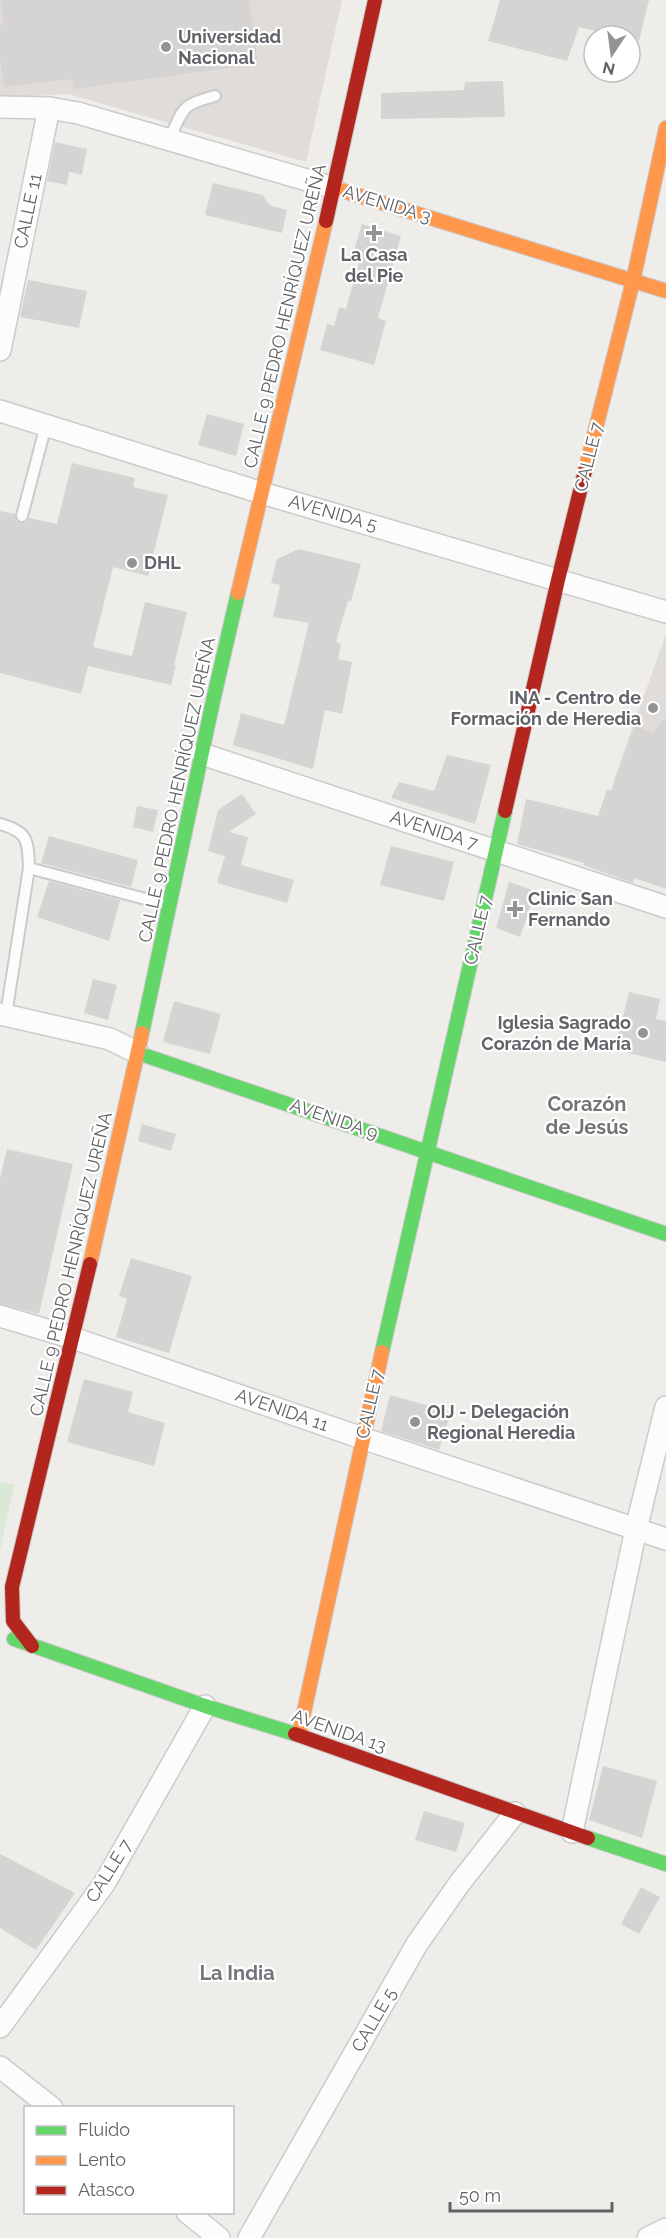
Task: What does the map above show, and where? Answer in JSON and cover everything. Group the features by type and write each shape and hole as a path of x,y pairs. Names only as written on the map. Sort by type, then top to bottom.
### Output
{"main road":[{"name":"CALLE 9 PEDRO HENRÍQUEZ UREÑA","path":"32,1646 13,1620 12,1587 73,1338 171,906 202,754 334,188 375,0"},
{"name":"CALLE 7","path":"299,1735 362,1438 496,851 558,580 633,281 666,128"},
{"name":"AVENIDA 3","path":"334,188 666,291"},
{"name":"AVENIDA 9","path":"138,1053 666,1234"},
{"name":"CALLE 9 PEDRO HENRÍQUEZ UREÑA","path":"0,1600 12,1587"},
{"name":"AVENIDA 13","path":"0,1633 666,1864"}],"street":[{"name":"AVENIDA 3","path":"0,107 49,108 78,113 334,188"},
{"name":"CALLE 11","path":"0,350 49,108"},
{"name":"AVENIDA 5","path":"0,411 262,493 666,612"},
{"name":"AVENIDA 7","path":"202,754 666,907"},
{"name":"AVENIDA 9","path":"3,1015 110,1039 138,1053"},
{"name":"AVENIDA 11","path":"0,1316 73,1338 362,1438 666,1539"},
{"path":"572,1832 636,1530 666,1407"},
{"name":"CALLE 7","path":"0,2027 104,1884 205,1706"},
{"name":"CALLE 5","path":"249,2238 417,1944 459,1884 515,1813"},
{"path":"0,2067 49,2106"},
{"path":"189,2214 219,2238"},
{"path":"648,2238 666,2229"}],"lane":[{"path":"169,140 186,106 215,96"},
{"path":"22,516 46,426"},
{"path":"0,824 16,828 25,836 28,845 29,868 3,1015"},
{"path":"29,868 171,906"}],"shaded area":[{"name":"Universidad Nacional","path":"0,0 342,0 306,162 68,94 0,98"},
{"name":"INA - Centro de Formación de Heredia","path":"666,634 666,800 613,782"}],"green space":[{"path":"0,1482 14,1485 0,1551"}],"building":[{"path":"0,0 249,0 258,64 74,89 73,79 4,87 0,57 0,26 4,24"},
{"path":"500,0 649,0 642,29 642,24 582,24 567,61 488,41"},
{"path":"503,81 505,117 381,119 381,93 464,90 465,82"},
{"path":"55,142 87,149 82,175 69,172 67,185 47,181"},
{"path":"213,183 263,195 269,205 287,210 282,233 205,215"},
{"path":"362,224 401,236 378,318 386,321 374,365 320,350 327,324 334,326 339,307 346,309 362,252 354,250"},
{"path":"28,280 87,291 79,328 20,317"},
{"path":"207,414 244,424 236,456 198,445"},
{"path":"72,463 135,478 133,487 168,495 148,576 113,567 93,647 132,656 145,602 187,612 171,685 88,666 81,694 0,673 0,511 15,514 16,521 21,523 27,522 29,518 57,524"},
{"path":"299,549 361,564 336,642 341,644 338,659 352,662 342,714 325,710 313,769 233,745 241,713 284,725 309,623 273,617 280,585 271,583 277,559"},
{"path":"666,717 666,889 634,878 633,883 583,865 584,863 517,844 526,799 598,816 607,789 611,791 635,725 653,733"},
{"path":"447,755 491,765 475,824 391,798 399,782 434,791"},
{"path":"242,794 256,814 229,832 248,837 241,865 294,880 287,903 217,883 225,856 208,851 218,810"},
{"path":"137,806 158,810 153,832 133,827"},
{"path":"49,836 138,860 131,887 41,863"},
{"path":"391,846 454,862 444,901 380,885"},
{"path":"49,881 120,900 109,941 37,917"},
{"name":"Clinic San Fernando","path":"509,882 536,891 520,937 496,928"},
{"path":"93,979 117,985 108,1020 84,1013"},
{"name":"Iglesia Sagrado Corazón de María","path":"629,992 660,999 656,1019 666,1021 666,1062 628,1053 629,1047 616,1045"},
{"path":"174,1001 221,1014 210,1054 163,1042"},
{"path":"142,1124 176,1134 171,1151 138,1141"},
{"path":"7,1149 73,1164 39,1314 0,1304 0,1178"},
{"path":"131,1258 192,1276 169,1353 116,1337 127,1299 119,1296"},
{"path":"84,1379 133,1392 128,1412 165,1423 154,1466 67,1442"},
{"name":"OIJ - Delegación Regional Heredia","path":"390,1395 451,1412 439,1450 381,1431"},
{"path":"603,1766 657,1781 642,1838 589,1820"},
{"path":"424,1811 465,1823 456,1852 415,1840"},
{"path":"0,1854 75,1893 36,1950 0,1928"},
{"path":"641,1887 660,1897 639,1934 621,1924"}],"traffic: fast":[{"path":"142,1033 238,593"},
{"path":"382,1352 505,811"},
{"path":"138,1053 666,1234"},
{"path":"14,1639 205,1706 295,1734"},
{"path":"588,1838 666,1864"}],"traffic: slow":[{"path":"585,471 633,281 666,128"},
{"path":"334,188 666,291"},
{"path":"238,593 326,221"},
{"path":"90,1264 142,1033"},
{"path":"299,1735 382,1352"}],"traffic: jam":[{"path":"326,221 375,0"},
{"path":"505,811 585,471"},
{"path":"32,1646 13,1621 12,1587 90,1264"},
{"path":"295,1734 588,1838"}],"place":[{"name":"Universidad Nacional","path":"166,47"},
{"name":"La Casa del Pie","path":"374,233"},
{"name":"DHL","path":"132,563"},
{"name":"INA - Centro de Formación de Heredia","path":"653,708"},
{"name":"Clinic San Fernando","path":"515,909"},
{"name":"Iglesia Sagrado Corazón de María","path":"643,1033"},
{"name":"OIJ - Delegación Regional Heredia","path":"415,1422"}],"district":[{"name":"Corazón de Jesús","path":"587,1116"},
{"name":"La India","path":"237,1973"}]}
